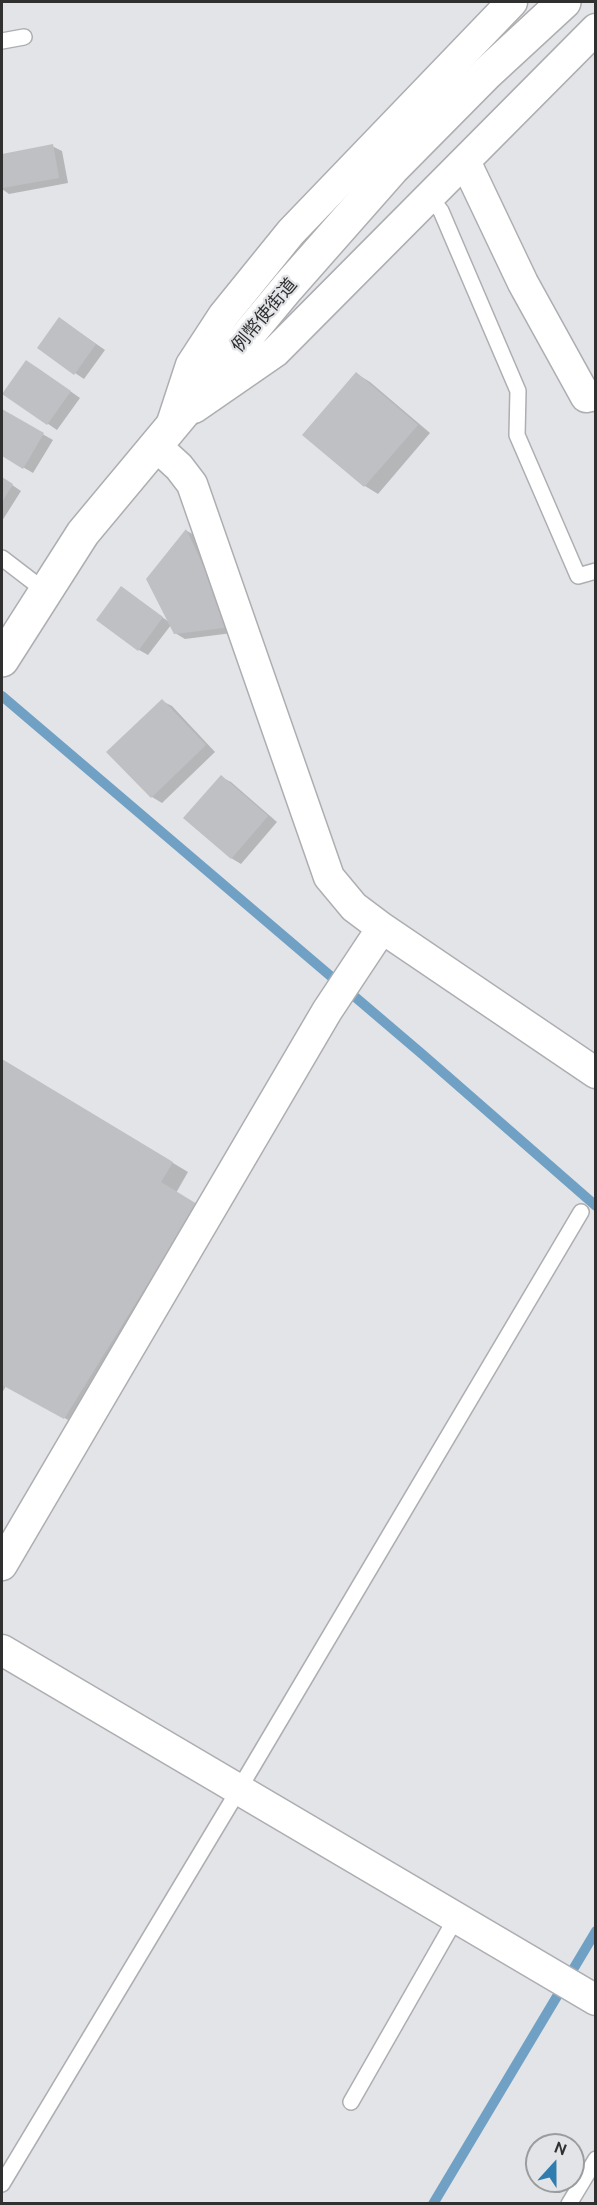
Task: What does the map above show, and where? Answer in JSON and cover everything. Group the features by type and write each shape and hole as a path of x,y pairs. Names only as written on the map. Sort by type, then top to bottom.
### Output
{"main road":[{"name":"例幣使街道","path":"2,660 83,533 288,287 392,169 486,74 564,2"}],"street":[{"path":"512,2 291,232 268,260 224,315 191,365 164,434 179,467 192,484 329,877 354,907 596,1073"},
{"path":"164,434 275,352 596,29"},
{"path":"465,161 524,283 586,397 596,395"},
{"path":"2,1565 327,1011 382,927"},
{"path":"2,1650 596,2000"}],"lane":[{"path":"2,41 24,38"},
{"path":"429,196 441,211 519,391 517,435 578,576 596,571"},
{"path":"2,558 45,591"},
{"path":"2,2184 581,1212"},
{"path":"351,2102 456,1918"},
{"path":"569,2204 596,2159"}],"building":[{"path":"53,144 59,178 2,188 2,154"},
{"path":"59,317 96,344 74,375 37,348"},
{"path":"26,360 71,391 47,425 2,394"},
{"path":"356,372 418,425 364,487 302,435"},
{"path":"2,409 44,433 23,469 2,456"},
{"path":"2,477 13,484 2,502"},
{"path":"186,529 232,627 174,634 146,579"},
{"path":"121,586 163,617 138,651 96,620"},
{"path":"162,699 206,745 151,798 106,752"},
{"path":"221,775 268,816 231,859 183,818"},
{"path":"2,1059 173,1162 161,1182 197,1204 64,1419 2,1385"}],"waterway":[{"path":"2,696 422,1054 596,1206"},
{"path":"433,2204 596,1931"}]}
